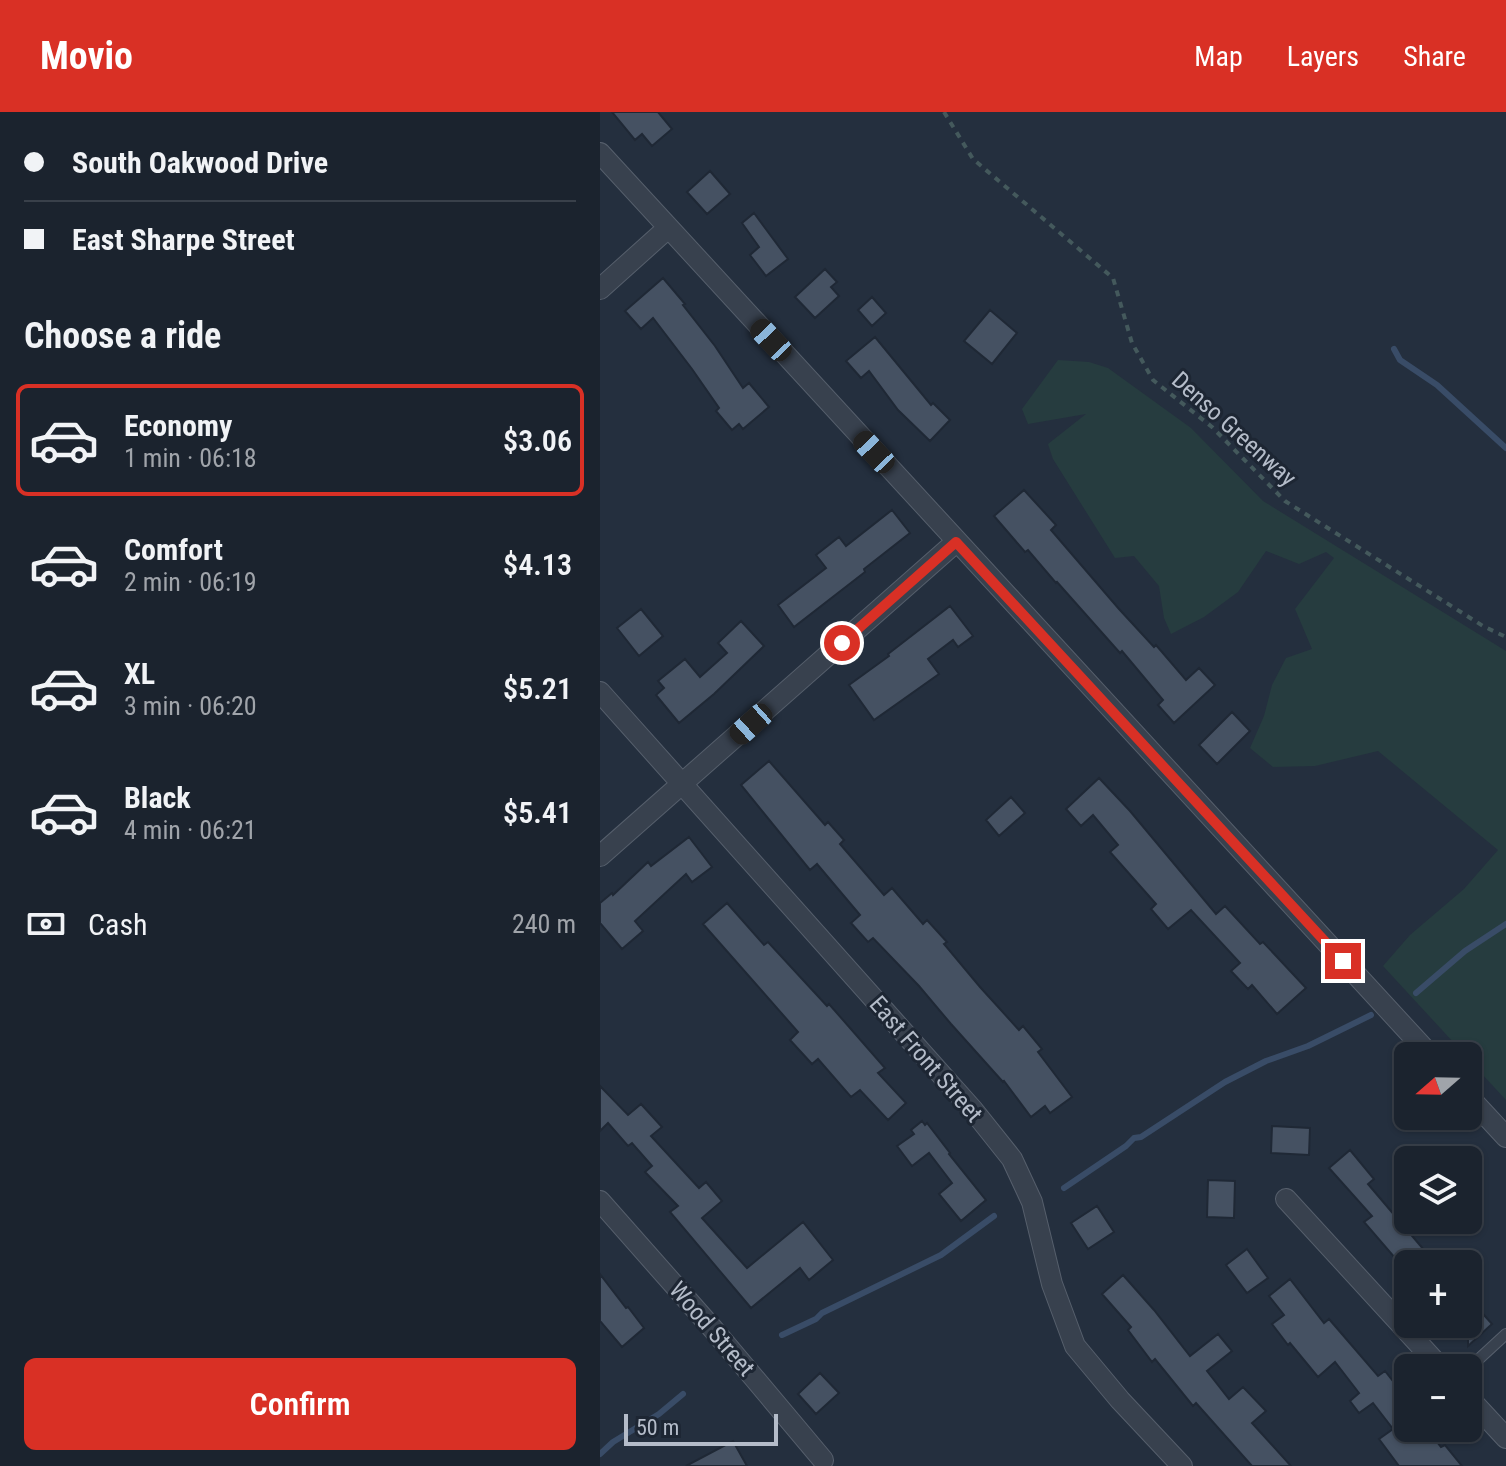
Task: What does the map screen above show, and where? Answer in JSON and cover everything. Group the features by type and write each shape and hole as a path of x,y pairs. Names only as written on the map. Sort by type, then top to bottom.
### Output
{"street":[{"path":"600,153 1418,1042"},
{"path":"600,289 668,228"},
{"path":"600,856 956,542"},
{"name":"East Front Street","path":"600,692 973,1110 1012,1159 1032,1202 1052,1284 1075,1346 1182,1466"},
{"path":"1482,1111 1506,1137"},
{"path":"1286,1199 1428,1354"},
{"name":"Wood Street","path":"600,1201 823,1460"},
{"path":"1482,1412 1506,1438"}],"lane":[{"path":"1482,1356 1506,1334"}],"path":[{"name":"Denso Greenway","path":"944,112 973,159 1113,278 1132,343 1153,380 1212,427 1285,501 1483,626 1506,637"}],"green space":[{"path":"1058,360 1089,362 1108,368 1191,428 1263,501 1506,651 1506,1100 1482,1074 1482,1042 1453,1042 1383,966 1410,935 1464,889 1498,850 1378,751 1315,766 1273,767 1250,748 1264,716 1272,685 1286,658 1312,649 1295,609 1334,558 1326,552 1299,564 1266,551 1238,592 1204,617 1171,634 1164,618 1159,586 1134,556 1115,558 1053,459 1048,444 1086,414 1028,424 1022,409"}],"building":[{"path":"612,112 658,112 672,129 652,146 642,134 635,140"},
{"path":"710,171 730,194 707,214 687,192"},
{"path":"754,213 788,259 766,276 750,255 759,247 742,223"},
{"path":"825,269 837,282 831,287 839,296 815,318 795,297"},
{"path":"663,278 685,304 743,388 749,383 769,407 743,429 739,424 732,430 716,411 719,408 653,318 641,329 625,311"},
{"path":"872,297 886,313 872,326 858,310"},
{"path":"990,310 1017,333 992,364 964,341"},
{"path":"875,337 931,405 933,403 950,420 930,441 898,410 869,371 861,378 846,361"},
{"path":"1024,490 1056,525 1051,530 1186,680 1199,668 1215,685 1174,723 1158,705 1163,700 1122,651 1120,653 994,516"},
{"path":"892,510 910,533 794,627 778,605 826,568 816,555 839,537 846,546"},
{"path":"950,606 973,636 958,647 953,640 928,659 939,674 874,720 849,685"},
{"path":"641,609 663,636 639,656 617,628"},
{"path":"741,621 764,646 679,723 656,695 664,688 658,681 685,659 700,677 727,653 718,643"},
{"path":"1232,712 1250,731 1217,764 1199,745"},
{"path":"769,761 825,825 828,822 844,840 840,844 884,895 892,888 923,924 927,920 980,987 1019,1030 1023,1026 1042,1049 1038,1052 1072,1097 1050,1113 1045,1106 1031,1117 1004,1081 919,986 873,938 868,942 851,923 860,915 817,864 810,870 741,785"},
{"path":"1099,778 1216,914 1225,906 1306,988 1277,1014 1252,985 1248,989 1231,971 1240,963 1191,910 1168,929 1151,909 1156,904 1110,852 1118,845 1093,815 1081,826 1066,809"},
{"path":"1011,797 1025,813 999,836 986,820"},
{"path":"689,837 712,867 692,882 686,874 635,921 643,931 622,949 600,923 600,903 648,862 651,866"},
{"path":"727,903 764,945 768,942 827,1006 829,1004 885,1068 878,1073 906,1103 888,1120 860,1090 851,1097 818,1059 812,1064 790,1040 798,1032 703,924"},
{"path":"600,1086 628,1115 641,1104 662,1127 651,1136 699,1188 706,1182 722,1201 702,1218 747,1268 803,1222 833,1260 809,1280 800,1268 751,1308 670,1212 678,1206 645,1172 652,1166 632,1143 628,1146 608,1123 600,1131"},
{"path":"922,1121 925,1125 927,1123 986,1200 961,1221 939,1194 952,1183 929,1153 912,1166 897,1146 914,1134 911,1130"},
{"path":"1272,1126 1310,1128 1309,1155 1271,1153"},
{"path":"1350,1150 1374,1179 1368,1184 1394,1215 1394,1234 1410,1234 1424,1250 1394,1250 1394,1257 1364,1222 1372,1216 1329,1168"},
{"path":"1208,1180 1235,1181 1234,1218 1207,1217"},
{"path":"1097,1206 1114,1232 1088,1249 1071,1223"},
{"path":"1247,1249 1268,1278 1247,1293 1226,1265"},
{"path":"600,1274 644,1328 622,1347 600,1321"},
{"path":"1123,1275 1190,1356 1218,1334 1232,1351 1207,1371 1229,1399 1243,1387 1266,1411 1252,1423 1291,1466 1252,1466 1196,1403 1193,1406 1155,1359 1152,1362 1128,1330 1131,1327 1102,1294"},
{"path":"1290,1279 1324,1323 1329,1319 1378,1376 1385,1371 1394,1382 1394,1442 1437,1442 1441,1447 1445,1445 1462,1466 1399,1466 1379,1439 1393,1429 1373,1403 1359,1413 1350,1401 1359,1393 1335,1362 1318,1377 1290,1343 1288,1345 1272,1324 1284,1315 1269,1296"},
{"path":"1482,1313 1492,1324 1482,1333"},
{"path":"820,1373 839,1393 816,1414 798,1394"},
{"path":"733,1441 747,1466 686,1466"}],"waterway":[{"path":"1394,349 1400,360 1437,385 1506,448"},
{"path":"1416,993 1465,951 1506,924"},
{"path":"1064,1188 1134,1138 1141,1137 1225,1082 1371,1015"},
{"path":"782,1335 941,1255 994,1216"},
{"path":"600,1454 683,1394"}],"route":[{"path":"842,643 956,542 1343,961"}]}
